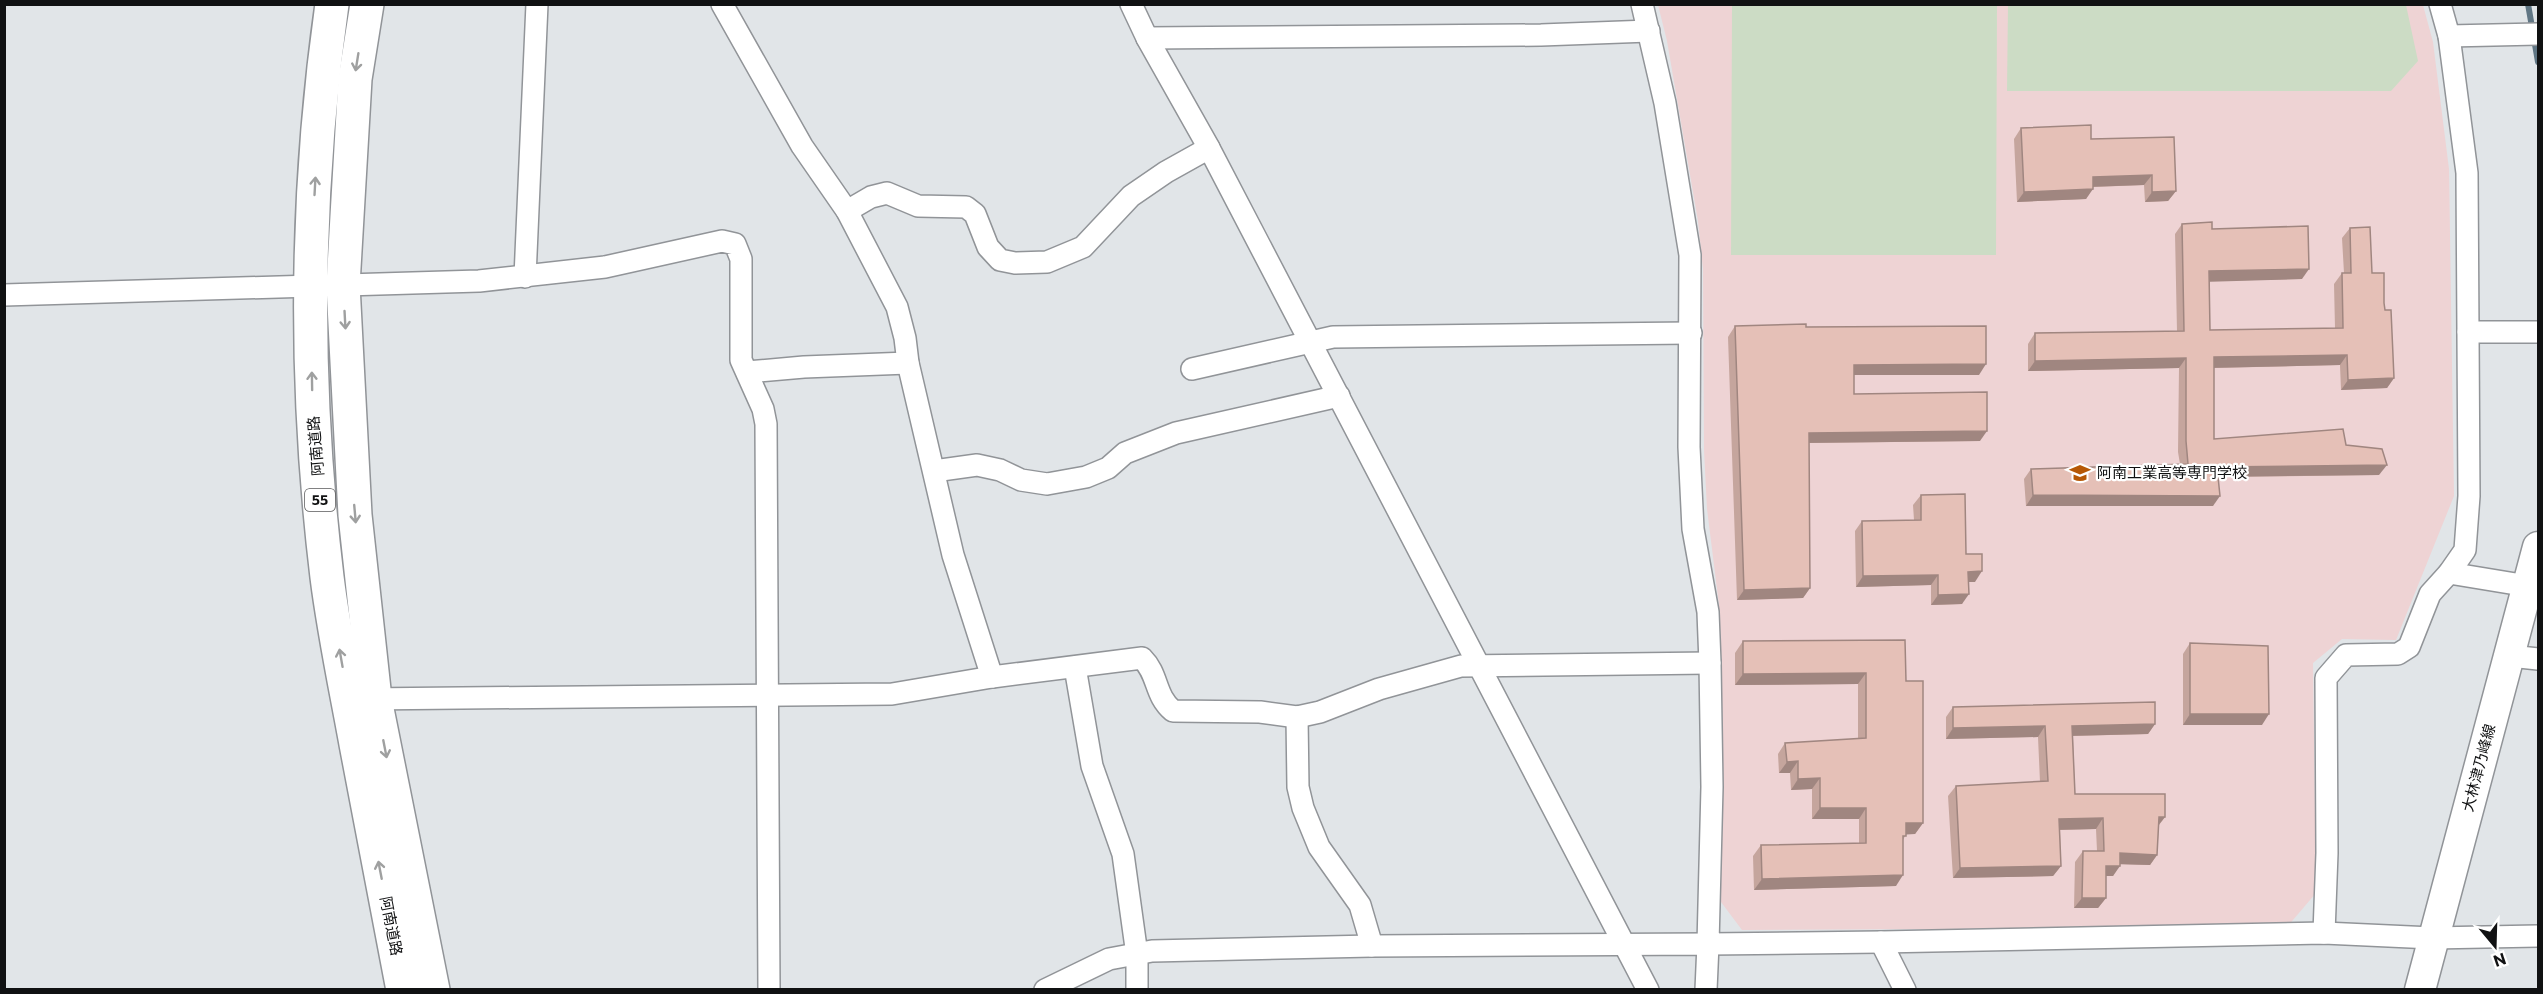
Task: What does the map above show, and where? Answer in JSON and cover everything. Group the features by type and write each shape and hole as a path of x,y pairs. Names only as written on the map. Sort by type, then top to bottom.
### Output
{"highway":[{"name":"阿南道路","path":"332,4 321,80 309,286 312,407 327,578 361,699 433,990"},
{"name":"阿南道路","path":"367,4 355,79 343,285 355,515 361,699 403,990"}],"main road":[{"name":"大林津乃峰線","path":"2420,990 2432,938 2524,657 2528,586 2538,547"}],"street":[{"path":"525,277 537,4"},
{"path":"722,4 801,146 847,211 897,307 953,555 992,677"},
{"path":"1131,4 1147,38 1209,148 1648,990"},
{"path":"1642,4 1665,103 1690,255 1689,447 1693,530 1708,612 1710,663 1712,787 1706,990"},
{"path":"2324,933 2328,853 2326,678 2346,654 2398,654 2409,647 2430,594 2465,550 2468,507 2467,173 2449,36 2440,4"},
{"path":"1147,38 1541,35 1649,31"},
{"path":"2449,36 2534,34"},
{"path":"847,211 871,197 887,194 918,206 966,207 975,214 987,247 1000,260 1015,263 1047,262 1083,248 1131,196 1166,172 1209,148"},
{"path":"4,296 390,285 525,277 605,267 722,241 735,244 741,259 741,360 763,409 766,424 769,990"},
{"path":"2468,332 2538,332"},
{"path":"1192,369 1333,337 1691,333"},
{"path":"747,372 804,367 908,363"},
{"path":"934,471 977,465 1000,470 1022,480 1047,484 1086,477 1108,468 1125,453 1176,433 1339,396"},
{"path":"2449,573 2528,586"},
{"path":"361,699 892,694 992,677 1142,658 1151,667 1163,702 1173,711 1260,712 1297,717 1320,712 1379,689 1461,666 1710,663"},
{"path":"1075,667 1092,766 1123,854 1137,955 1137,990"},
{"path":"1297,717 1298,788 1303,808 1319,847 1360,905 1372,946"},
{"path":"1045,990 1108,959 1152,951 1372,946 1881,942 2324,933 2432,938 2538,936"},
{"path":"1881,942 1905,990"}],"shaded area":[{"name":"阿南工業高等専門学校","path":"1658,5 2423,5 2433,42 2449,169 2454,496 2396,640 2342,639 2313,663 2316,893 2287,927 1742,930 1718,898 1719,605 1707,509 1704,450 1703,269 1698,221 1667,41"}],"green space":[{"path":"1732,5 1997,5 1996,255 1731,255"},
{"path":"2008,5 2406,5 2418,61 2391,91 2007,91"}],"building":[{"path":"2091,125 2091,139 2174,137 2176,191 2152,192 2152,175 2093,177 2093,189 2024,192 2021,128"},
{"path":"2212,222 2212,229 2308,226 2309,269 2209,271 2210,330 2343,328 2342,273 2351,273 2350,228 2370,227 2372,273 2384,273 2385,310 2391,310 2394,378 2348,380 2347,355 2214,357 2214,439 2343,429 2346,445 2382,449 2387,465 2217,467 2220,496 2033,495 2031,469 2188,464 2186,358 2035,361 2035,333 2184,331 2182,224"},
{"path":"1806,324 1806,327 1986,326 1986,364 1854,365 1854,394 1987,392 1987,431 1809,433 1810,588 1744,590 1735,326"},
{"path":"1965,494 1966,554 1982,554 1982,571 1968,572 1969,594 1938,595 1938,575 1863,576 1862,521 1921,520 1921,495"},
{"path":"1905,640 1906,681 1923,681 1923,823 1906,823 1906,836 1903,836 1903,875 1762,879 1761,845 1866,843 1866,808 1820,808 1820,778 1798,779 1798,761 1787,762 1785,743 1866,738 1866,673 1743,674 1743,641"},
{"path":"2190,643 2268,646 2269,714 2190,714"},
{"path":"2155,702 2155,724 2072,726 2075,794 2165,794 2165,817 2159,817 2157,855 2120,853 2120,866 2106,866 2106,898 2082,898 2083,851 2104,851 2103,818 2059,819 2061,866 1960,868 1956,786 2048,781 2045,726 1953,728 1953,707"}],"waterway":[{"path":"2528,4 2538,62"}],"place":[{"name":"阿南工業高等専門学校","path":"2080,473"}]}
